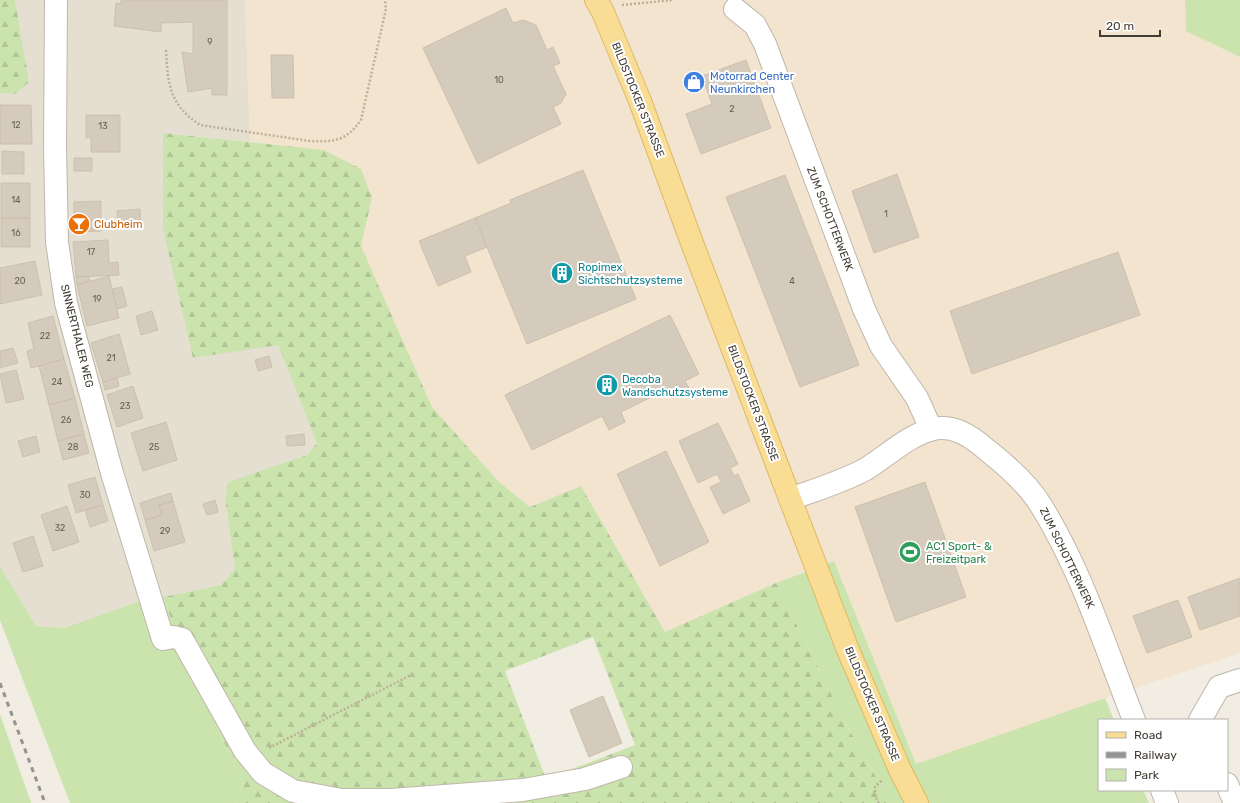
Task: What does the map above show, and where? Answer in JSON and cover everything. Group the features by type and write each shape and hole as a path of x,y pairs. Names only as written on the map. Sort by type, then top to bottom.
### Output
{"main road":[{"name":"BILDSTOCKER STRASSE","path":"599,6 640,101 692,243 848,650 900,770 917,803"}],"street":[{"name":"SINNERTHALER WEG","path":"56,0 55,148 57,242 66,303 112,472 163,639 173,636 182,639 245,752"},
{"name":"ZUM SCHOTTERWERK","path":"734,9 755,25 765,44 864,309 881,346 916,398 931,429"},
{"name":"ZUM SCHOTTERWERK","path":"790,499 840,481 866,468 904,442 931,429 953,428 976,440 1008,467 1040,502 1070,561 1092,610 1134,719"},
{"path":"1201,719 1219,687 1240,680"},
{"path":"245,752 263,773 293,791 342,800 391,800 523,790 585,779 621,767"},
{"path":"1228,786 1235,803"},
{"path":"1162,791 1167,803"}],"path":[{"path":"166,50 168,83 173,97 185,115 200,125 310,141 326,142 340,139 352,132 361,120 386,8 385,0"},
{"path":"599,6 673,0"},
{"path":"245,752 265,749 281,743 412,675"}],"shaded area":[{"path":"15,0 245,0 250,142 163,133 278,345 318,443 307,455 228,482 225,498 235,569 221,585 137,602 64,628 36,626 0,566 0,93 15,94 29,82"},
{"path":"245,0 1185,0 1186,31 1240,57 1240,653 916,764 834,561 800,573 665,632 581,486 530,507 499,482 432,407 361,246 372,199 324,150 250,142"}],"green space":[{"path":"0,0 15,0 29,82 15,94 0,93"},
{"path":"1185,0 1240,0 1240,57 1186,31"},
{"path":"163,133 324,150 361,169 372,198 361,246 432,407 499,482 530,507 581,486 665,632 776,583 847,726 891,803 236,803 243,784 183,652 163,597 221,585 235,569 225,498 228,482 307,455 317,443 278,345 193,358 163,229","holes":["593,637 635,745 546,779 505,671"]},
{"path":"834,561 916,764 1105,698 1114,719 1098,719 1098,791 1143,791 1149,803 891,803 847,726 776,583"},
{"path":"0,566 36,626 64,628 137,602 163,597 183,652 243,784 236,803 70,803 0,620"},
{"path":"0,714 31,803 0,803"}],"building":[{"path":"121,0 227,0 227,95 212,95 212,88 188,92 182,52 193,54 193,22 161,23 161,32 114,26 116,3 121,4"},
{"path":"506,8 513,23 523,20 536,25 547,50 553,47 560,63 553,66 566,94 561,103 553,107 561,124 478,164 423,48"},
{"path":"271,55 293,55 294,98 272,98"},
{"path":"746,60 771,128 701,154 686,114 712,104 702,76"},
{"path":"0,105 31,105 32,144 0,144"},
{"path":"86,115 120,115 120,152 91,152 91,137 86,138"},
{"path":"2,151 24,152 24,174 2,174"},
{"path":"74,158 92,158 92,171 74,171"},
{"name":"Ropimex Sichtschutzsysteme","path":"583,170 636,299 527,344 475,218 511,203 510,200"},
{"path":"897,174 919,237 874,253 852,191"},
{"path":"785,175 859,365 800,387 726,197"},
{"path":"1,183 30,183 30,218 1,218"},
{"path":"101,201 101,231 74,232 74,202"},
{"path":"140,209 141,225 118,227 117,211"},
{"path":"1,218 30,218 30,247 1,247"},
{"path":"475,218 487,247 465,256 471,272 438,286 419,241"},
{"path":"108,240 109,263 118,262 119,275 76,277 73,242"},
{"path":"1118,252 1140,315 972,374 950,311"},
{"path":"35,261 42,295 0,304 0,268"},
{"path":"88,276 90,281 77,285 76,277"},
{"path":"109,276 119,318 87,326 77,285"},
{"path":"122,287 127,306 117,309 112,289"},
{"path":"152,311 158,330 141,335 136,316"},
{"name":"Decoba Wandschutzsysteme","path":"670,315 699,374 685,381 690,390 673,398 668,389 621,412 625,422 609,430 602,416 532,450 505,395"},
{"path":"53,316 64,359 31,368 27,351 34,349 28,323"},
{"path":"119,334 130,374 103,382 91,343"},
{"path":"13,348 18,363 0,368 0,351"},
{"path":"269,356 272,367 258,371 255,360"},
{"path":"64,359 75,398 49,405 39,366"},
{"path":"16,370 24,399 6,403 0,374"},
{"path":"117,378 119,386 105,390 103,382"},
{"path":"133,386 143,418 117,427 107,395"},
{"path":"75,398 84,434 58,441 49,405"},
{"path":"166,422 177,460 143,471 131,433"},
{"path":"718,423 738,464 730,468 734,476 738,474 750,501 723,514 710,487 721,482 717,474 698,483 679,441"},
{"path":"84,434 89,453 63,460 58,441"},
{"path":"304,434 305,445 287,446 286,436"},
{"path":"36,436 40,452 23,457 18,441"},
{"path":"666,451 709,542 660,566 617,474"},
{"path":"95,477 103,505 76,513 68,485"},
{"name":"AC1 Sport- & Freizeitpark","path":"925,482 966,597 896,622 855,507"},
{"path":"171,493 173,501 159,505 162,515 145,520 140,503"},
{"path":"215,500 218,512 207,515 203,504"},
{"path":"173,501 185,542 154,551 145,520 162,515 159,505"},
{"path":"103,505 108,521 90,527 85,510"},
{"path":"67,506 79,542 53,551 41,515"},
{"path":"33,536 43,566 23,572 13,543"},
{"path":"1240,578 1240,616 1200,630 1188,597"},
{"path":"1178,600 1192,637 1147,653 1133,616"},
{"path":"603,696 622,743 589,757 570,710"}],"railway":[{"path":"0,683 45,803"}],"place":[{"name":"Motorrad Center Neunkirchen","path":"694,82"},
{"name":"Clubheim","path":"79,224"},
{"name":"Ropimex Sichtschutzsysteme","path":"562,273"},
{"name":"Decoba Wandschutzsysteme","path":"607,385"},
{"name":"AC1 Sport- & Freizeitpark","path":"910,552"}]}
